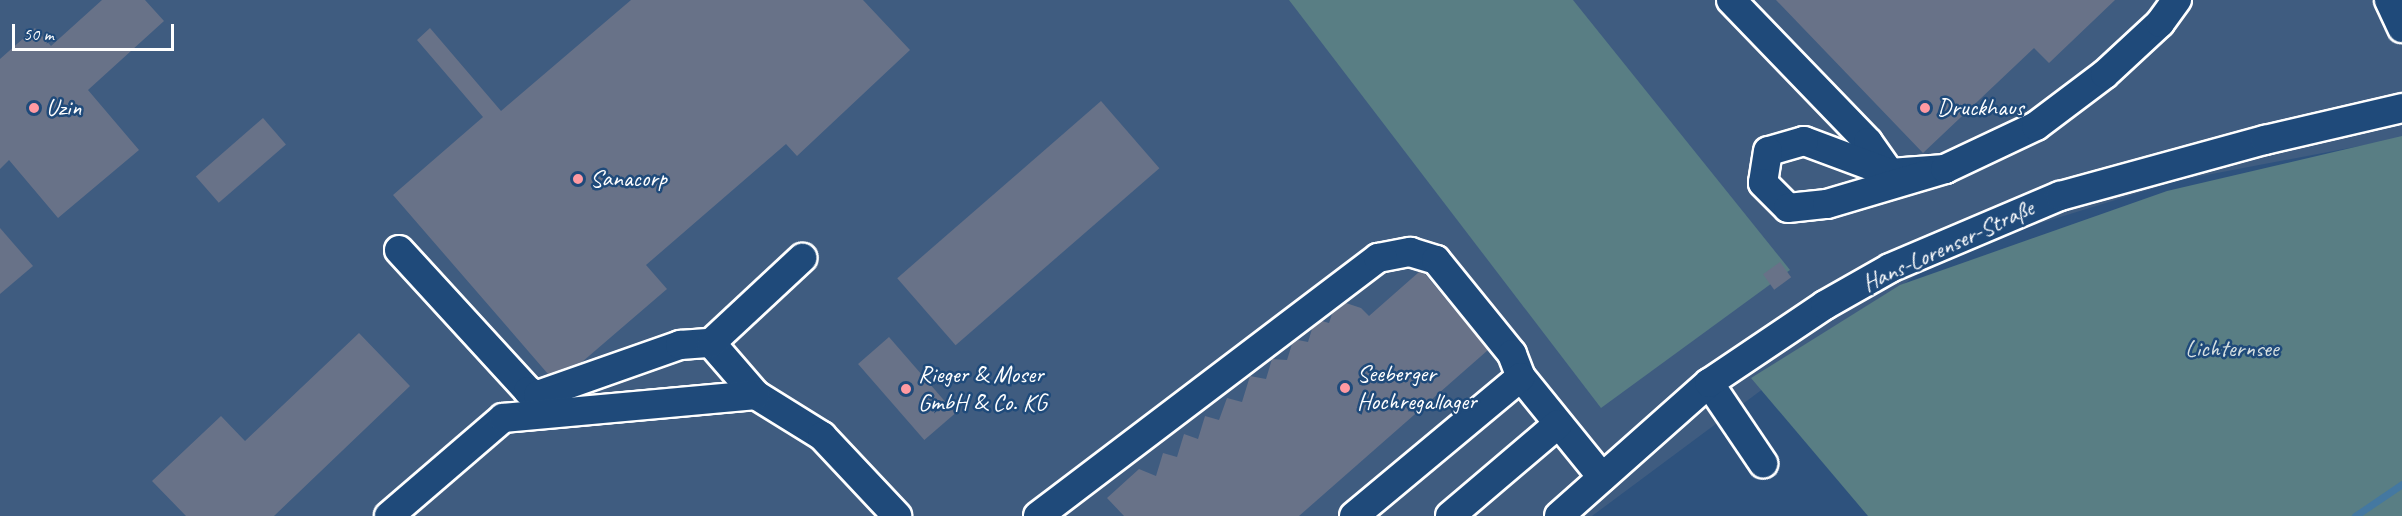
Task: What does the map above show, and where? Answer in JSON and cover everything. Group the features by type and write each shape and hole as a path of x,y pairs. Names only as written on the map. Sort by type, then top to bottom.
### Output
{"street":[{"path":"1731,0 1868,142 1890,173"},
{"path":"1945,169 1890,173 1804,141 1768,151 1763,183 1788,208 1827,204 1945,169 2036,126 2105,74 2160,23 2177,0"},
{"path":"2389,0 2402,28"},
{"name":"Hans-Lorenser-Straße","path":"1559,516 1709,383 1825,305 1890,268 2009,216 2081,190 2402,108"},
{"path":"399,250 528,391 538,395 680,345 711,343 802,258"},
{"path":"1038,516 1378,258 1410,252 1436,261 1512,354 1521,377 1602,477"},
{"path":"711,343 756,395 822,436 897,516"},
{"path":"1354,516 1521,377"},
{"path":"1709,383 1763,463"},
{"path":"389,516 503,418 756,395"},
{"path":"1449,516 1558,424"}],"shaded area":[{"path":"0,0 2402,0 2402,138 2180,180 1947,252 1592,516 0,516"}],"green space":[{"path":"1289,0 1573,0 1790,270 1601,408"},
{"name":"Lichternsee","path":"2402,136 2402,516 1868,516 1751,378 1900,285 2167,191"}],"building":[{"path":"102,0 145,0 164,21 88,90 139,150 58,218 9,160 0,169 0,59 35,28 51,46"},
{"name":"Sanacorp","path":"631,0 863,0 910,50 797,156 786,144 646,265 667,289 582,362 548,374 393,195 483,117 417,40 430,28 501,111"},
{"name":"Druckhaus","path":"1776,0 2115,0 2049,63 2034,48 1923,153"},
{"path":"1101,101 1159,168 956,345 897,278"},
{"path":"263,118 286,144 219,203 196,176"},
{"path":"0,228 33,266 0,294"},
{"path":"1780,262 1791,277 1774,290 1763,274"},
{"name":"Seeberger Hochregallager","path":"1419,272 1425,274 1488,350 1299,516 1124,516 1107,498 1139,469 1156,476 1163,453 1177,457 1184,434 1198,439 1205,416 1219,420 1227,398 1242,402 1250,376 1266,379 1272,359 1287,360 1292,344 1298,340 1308,342 1312,329 1322,321 1329,323 1332,314 1346,303 1361,308 1369,316"},
{"path":"359,333 410,386 274,516 186,516 152,481 221,416 245,441"},
{"name":"Rieger & Moser GmbH & Co. KG","path":"889,337 955,413 924,440 858,364"}],"waterway":[{"path":"2355,516 2402,484"}],"place":[{"name":"Uzin","path":"34,108"},
{"name":"Druckhaus","path":"1925,108"},
{"name":"Sanacorp","path":"578,179"},
{"name":"Seeberger Hochregallager","path":"1345,388"},
{"name":"Rieger & Moser GmbH & Co. KG","path":"906,389"}]}
